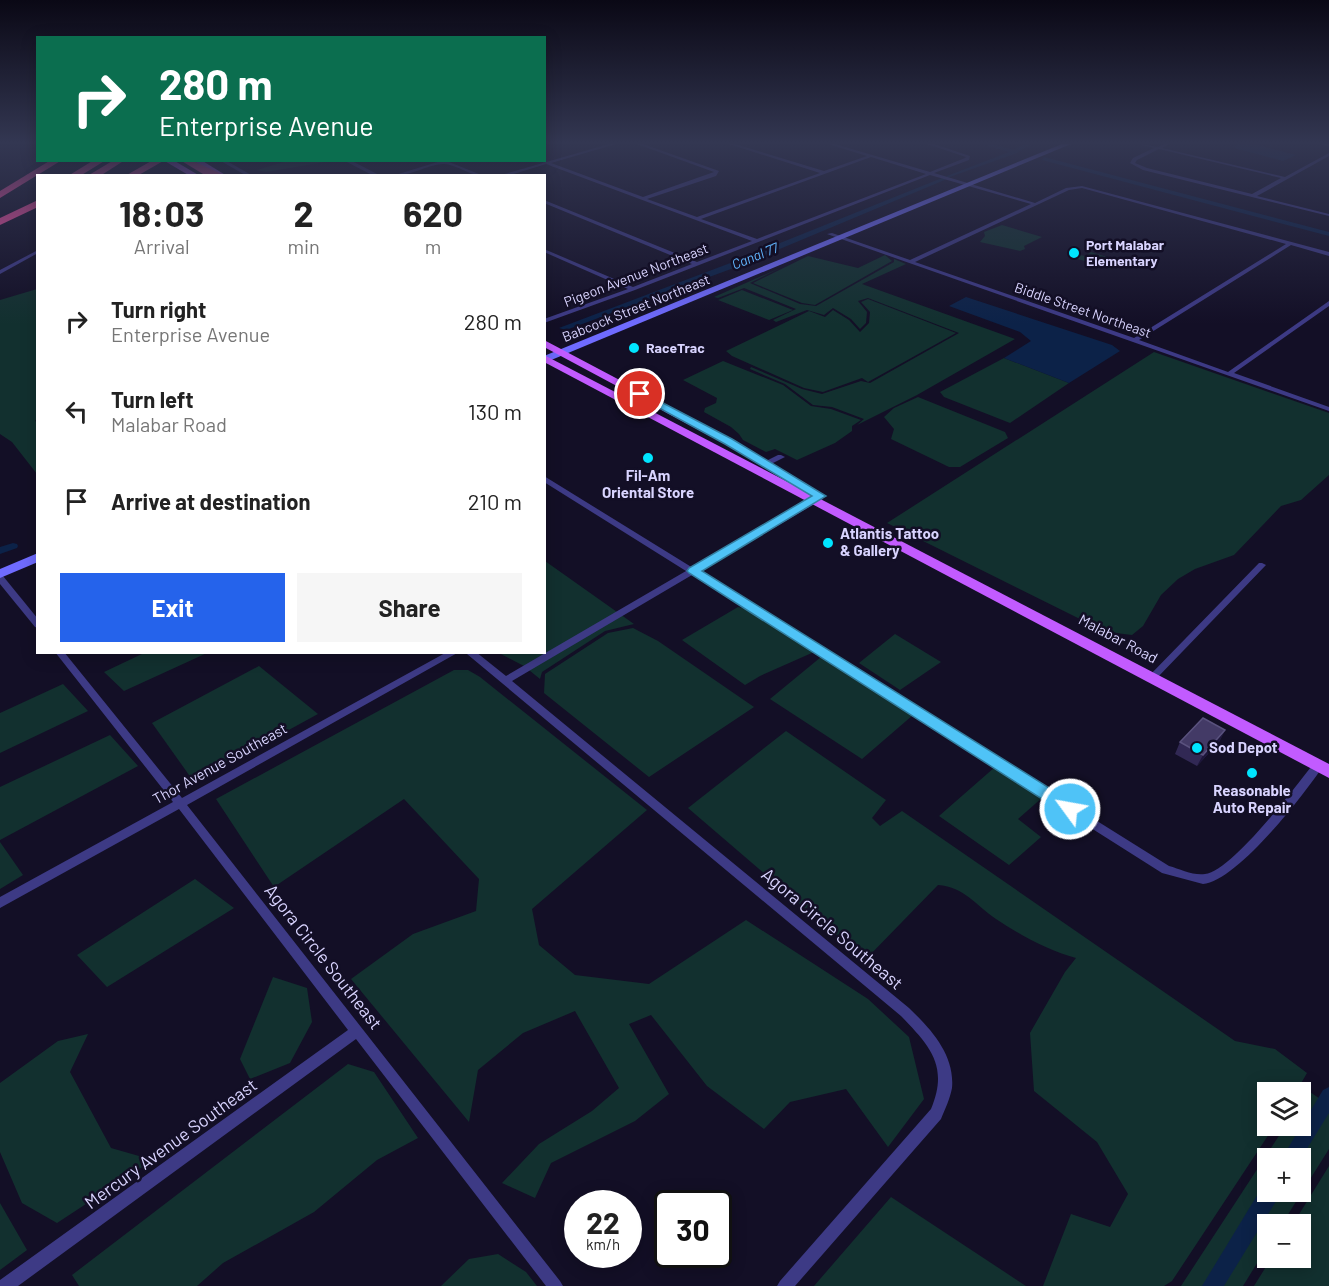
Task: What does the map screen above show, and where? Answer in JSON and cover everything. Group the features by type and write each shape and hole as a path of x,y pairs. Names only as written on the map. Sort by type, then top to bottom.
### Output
{"highway":[{"path":"0,211 14,204"},
{"path":"0,222 36,204"}],"main road":[{"name":"Babcock Street Northeast","path":"739,276 830,234 904,204"},
{"name":"Babcock Street Northeast","path":"549,353 923,204"},
{"name":"Malabar Road","path":"549,353 703,442 816,499 1323,769"},
{"name":"Malabar Road","path":"549,353 766,463 816,499"},
{"path":"703,442 751,465 766,463"},
{"path":"0,575 36,559"}],"street":[{"path":"551,204 697,264"},
{"path":"660,204 757,241"},
{"path":"698,218 737,204"},
{"name":"Pigeon Avenue Northeast","path":"546,320 852,204"},
{"path":"910,262 1034,204"},
{"path":"1142,204 1329,254"},
{"path":"1285,204 1329,215"},
{"name":"Biddle Street Northeast","path":"830,234 1329,409"},
{"path":"1134,340 1289,243"},
{"path":"546,251 633,289"},
{"path":"0,272 36,252"},
{"path":"1229,374 1329,303"},
{"path":"766,463 780,457"},
{"path":"546,479 1166,870 1206,879 1229,868 1323,769"},
{"path":"505,681 816,499"},
{"path":"1152,678 1262,565"},
{"path":"0,575 36,622"},
{"name":"Agora Circle Southeast","path":"61,654 180,803 555,1286"},
{"name":"Thor Avenue Southeast","path":"0,903 451,654"},
{"name":"Agora Circle Southeast","path":"472,654 905,1012 928,1036 943,1060 946,1087 936,1114 785,1286"},
{"name":"Mercury Avenue Southeast","path":"5,1286 357,1031"}],"green space":[{"path":"1002,225 1042,237 1024,246 1025,249 1020,251 980,242 985,236 984,232"},
{"path":"1091,252 1123,262 1110,269 1075,258"},
{"path":"885,255 892,261 815,305 802,303 753,283 808,256 858,268"},
{"path":"894,259 906,264 862,284 1015,339 917,395 857,425 864,419 832,407 813,405 785,384 750,369 751,367 802,389 822,394 861,381 870,383 959,333 868,298 858,301 867,312 866,323 860,329 851,319 833,308 824,315 807,310 776,322 773,320 796,309 744,288 718,298 714,297 780,268 750,283 800,304 816,306 894,262"},
{"path":"36,289 36,473 12,442 0,434 0,300"},
{"path":"742,290 793,310 769,320 718,300"},
{"path":"868,299 956,333 868,382 862,378 823,392 804,388 732,356 726,351 809,311 825,317 833,310 849,320 860,332 869,323 870,312 861,302"},
{"path":"1154,352 1329,413 1329,475 1301,500 1281,506 1234,555 1195,569 1178,579 1161,595 1143,626 1132,635 1116,633 1086,622 887,523"},
{"path":"1004,358 1069,383 1010,423 944,397 940,392"},
{"path":"723,361 783,385 811,406 831,409 861,420 852,426 852,431 835,443 797,460 775,449 766,452 743,440 731,427 704,412 705,408 716,403 717,398 683,380"},
{"path":"918,397 1005,432 1008,438 960,467 949,467 891,439 894,429 884,417 894,408"},
{"path":"546,562 634,624 605,631 542,672 540,679 524,666 501,654 546,654"},
{"path":"738,607 746,609 814,652 745,685 682,640"},
{"path":"633,628 658,641 754,707 649,777 544,693 545,674 608,633"},
{"path":"895,634 941,662 900,690 859,663"},
{"path":"142,654 205,654 124,691 104,672"},
{"path":"821,657 913,715 862,759 770,699"},
{"path":"259,666 318,714 194,782 152,723"},
{"path":"454,670 468,670 480,677 647,810 532,909 539,945 575,975 649,984 746,920 868,999 909,1037 924,1099 888,1147 846,1089 790,1102 764,1129 707,1086 651,1015 629,1024 669,1094 635,1121 551,1163 535,1198 502,1183 539,1144 592,1111 619,1088 575,1011 523,1033 478,1070 469,1122 351,979 413,934 476,911 479,879 404,799 274,887 216,799"},
{"path":"63,684 88,711 0,753 0,713"},
{"path":"786,731 886,800 872,818 880,826 902,811 1235,1041 1275,1049 1307,1073 1302,1082 1257,1082 1257,1136 1268,1136 1260,1148 1257,1148 1257,1152 1172,1281 1164,1286 1043,1286 1071,1214 1110,1227 1128,1194 1097,1142 1034,1091 1030,1033 1065,972 1076,958 1025,937 996,919 963,893 938,885 865,960 688,808"},
{"path":"110,735 138,766 0,840 0,787"},
{"path":"995,767 1043,797 1018,819 1041,837 1009,865 939,816"},
{"path":"0,842 23,875 0,889"},
{"path":"195,879 234,908 107,987 77,955"},
{"path":"273,977 307,988 312,1022 290,1063 250,1079 240,1059"},
{"path":"88,1034 70,1072 111,1148 153,1160 57,1223 22,1203 0,1152 0,1083 58,1041"},
{"path":"348,1064 374,1072 418,1138 377,1160 314,1212 223,1263 197,1286 79,1286 72,1275"},
{"path":"1311,1093 1329,1105 1329,1149 1311,1178 1311,1148 1271,1148 1279,1136 1311,1136"},
{"path":"1329,1166 1329,1286 1254,1286 1265,1268 1311,1268 1311,1214 1299,1214 1307,1202 1311,1202 1311,1195"},
{"path":"1257,1169 1257,1202 1296,1202 1288,1214 1257,1214 1257,1263 1243,1286 1181,1286"},
{"path":"891,1197 1026,1286 814,1286"},
{"path":"0,1203 27,1250 0,1270"},
{"path":"498,1254 526,1272 537,1286 441,1286 469,1259"}],"water":[{"path":"966,297 1112,345 1120,351 1069,383 1004,358 1031,341 1020,332 949,306"}],"building":[{"path":"1203,718 1225,730 1203,755 1180,742"}],"waterway":[{"name":"Canal 77","path":"563,328 736,264 883,204"},
{"path":"1215,204 1329,234"},
{"name":"Canal 77","path":"0,551 13,546"},
{"path":"1297,1148 1329,1096"},
{"path":"1212,1286 1264,1202"}],"place":[{"name":"Port Malabar Elementary","path":"1074,253"},
{"name":"RaceTrac","path":"634,348"},
{"name":"Fil-Am Oriental Store","path":"648,458"},
{"name":"Atlantis Tattoo & Gallery","path":"828,543"},
{"name":"Sod Depot","path":"1197,748"},
{"name":"Reasonable Auto Repair","path":"1252,773"}],"route":[{"path":"640,394 729,442 820,496 693,571 1070,809"}]}
